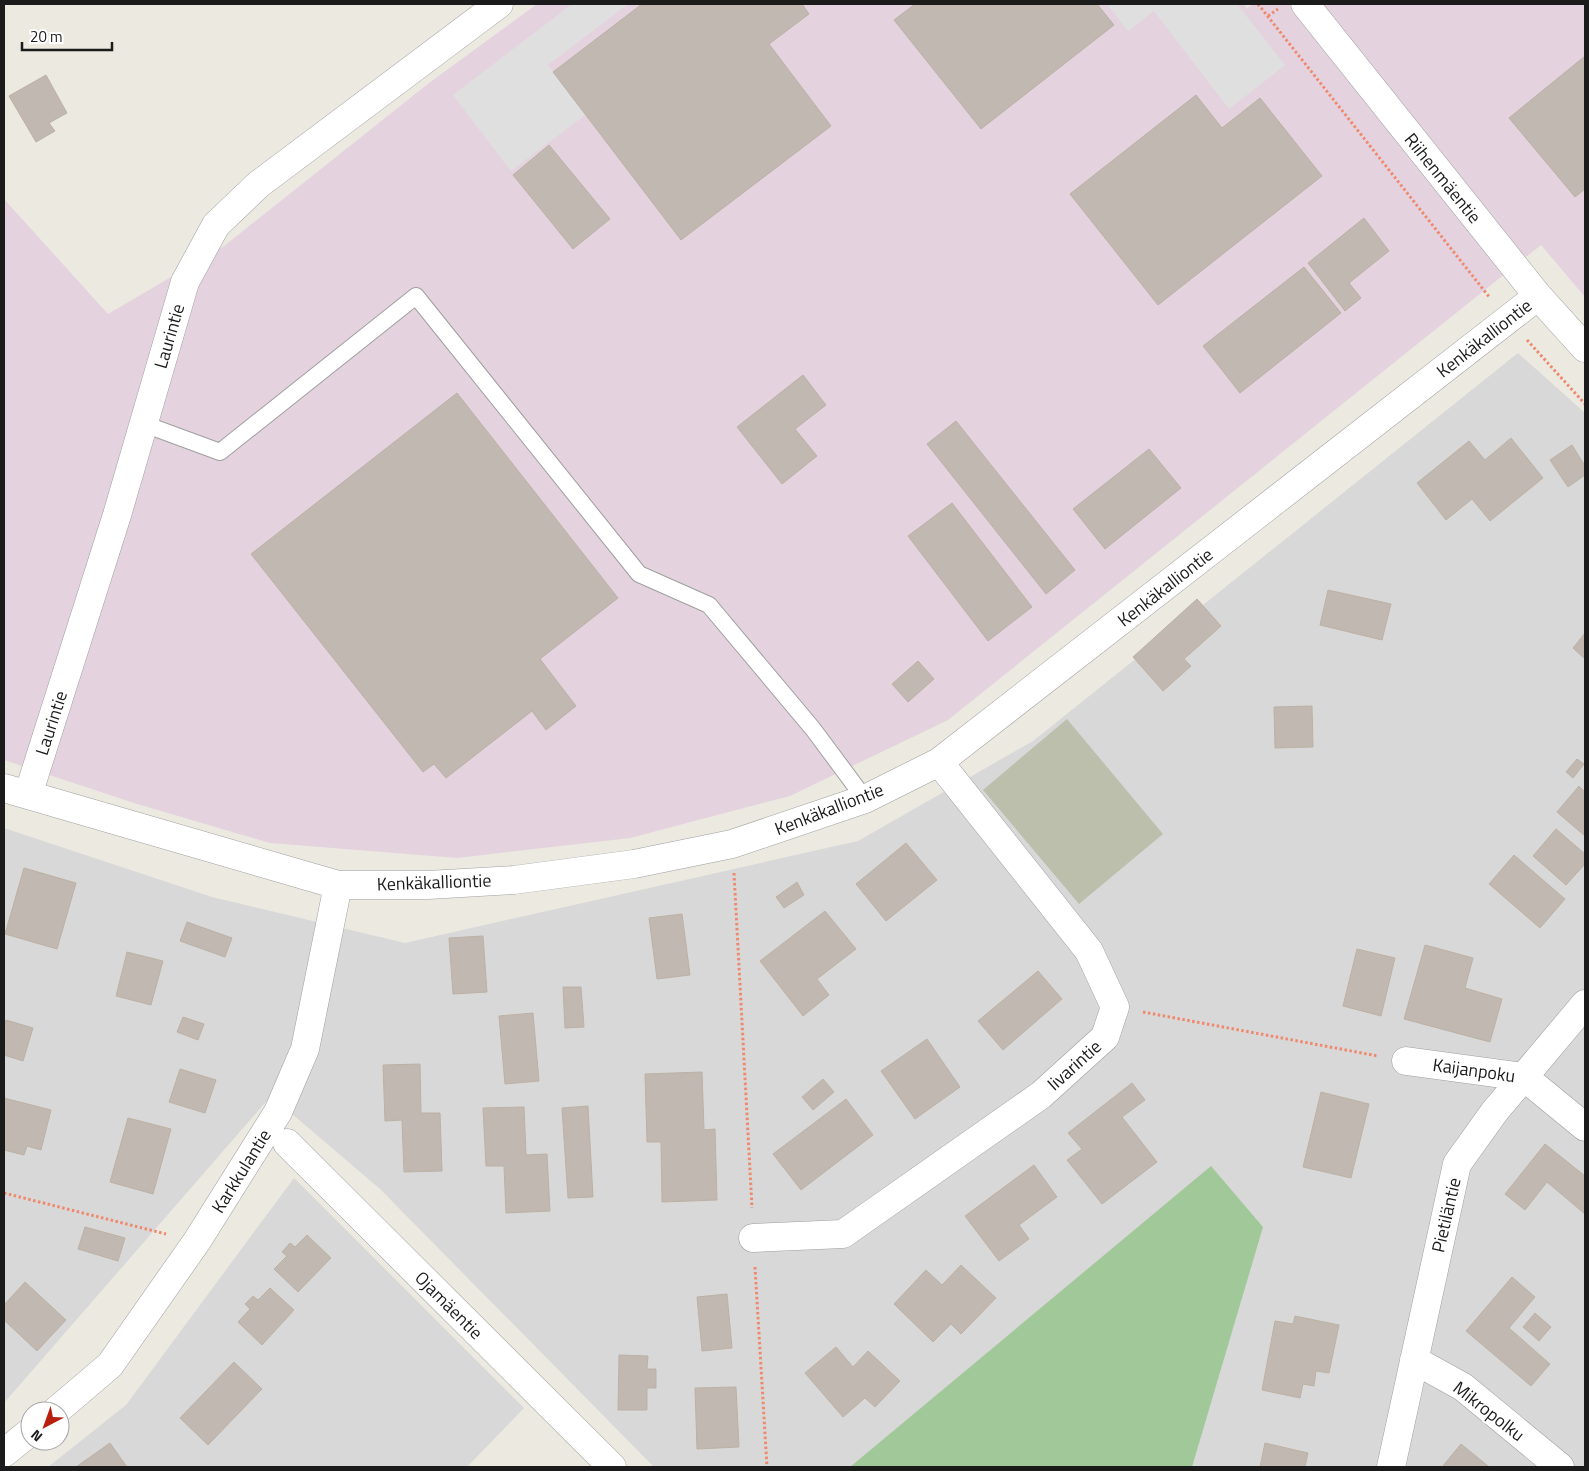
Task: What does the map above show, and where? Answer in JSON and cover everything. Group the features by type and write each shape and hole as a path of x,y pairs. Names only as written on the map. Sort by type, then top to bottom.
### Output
{"street":[{"name":"Laurintie","path":"16,792 144,424 185,282 216,226 259,184 499,4"},
{"name":"Riihenmäentie","path":"1306,4 1538,296 1585,348"},
{"name":"Kenkäkalliontie","path":"16,792 338,885 428,884 514,880 634,864 732,844 865,799 938,762 1538,296"},
{"path":"938,762 1089,951 1115,1007"},
{"name":"Karkkulantie","path":"68,1401 110,1365 197,1242 278,1112 305,1049 338,885"},
{"name":"Pietiläntie","path":"1391,1467 1457,1164 1495,1111 1585,1004"},
{"name":"Iivarintie","path":"753,1238 843,1234 1040,1095 1105,1037 1115,1007"},
{"name":"Kaijanpoku","path":"1406,1061 1524,1077 1585,1127"},
{"name":"Ojamäentie","path":"287,1143 612,1467"},
{"name":"Mikropolku","path":"1414,1360 1463,1387 1560,1467"},
{"path":"4,1453 20,1440"}],"lane":[{"path":"144,424 220,452 416,296 639,574 709,605 813,729 865,799"}],"path":[{"path":"1258,4 1508,320 1585,404"},
{"path":"732,844 767,1467"},
{"path":"1115,1007 1406,1061"},
{"path":"4,1193 197,1242"}],"shaded area":[{"path":"537,4 1244,4 1247,8 1253,4 1585,4 1585,297 1541,245 948,720 790,796 630,838 457,858 270,843 134,803 4,760 4,199 108,314 224,246 429,83"},
{"path":"572,4 628,4 548,65 585,115 511,171 453,95"},
{"path":"1107,4 1237,4 1285,65 1229,109 1154,11 1128,31"},
{"path":"1518,353 1585,413 1585,1467 654,1467 380,1189 271,1096 4,1403 4,828 212,897 405,943 858,841 1033,741"},
{"path":"1067,719 1163,834 1079,904 983,790"},
{"path":"294,1178 524,1408 467,1467 48,1467 126,1405"}],"green space":[{"path":"1211,1166 1263,1227 1192,1467 850,1467"}],"building":[{"path":"642,4 802,4 809,14 769,44 831,126 681,240 553,72"},
{"path":"915,4 1097,4 1114,25 981,129 894,20"},
{"path":"1585,56 1585,189 1575,197 1509,118"},
{"path":"46,75 67,113 49,123 55,131 36,142 9,96"},
{"path":"1196,95 1222,128 1260,98 1322,176 1158,305 1070,194"},
{"path":"549,145 610,219 573,249 513,175"},
{"path":"1364,218 1389,251 1349,283 1361,298 1345,311 1308,263"},
{"path":"1304,267 1341,313 1240,393 1203,346"},
{"path":"803,375 826,405 795,429 817,456 782,484 737,427"},
{"path":"457,393 618,598 540,659 576,706 546,730 532,711 446,778 434,764 423,772 251,554"},
{"path":"956,421 1075,570 1046,594 927,444"},
{"path":"1511,438 1543,478 1490,521 1472,499 1446,520 1417,483 1469,441 1485,460"},
{"path":"1572,445 1585,466 1585,475 1568,487 1550,460"},
{"path":"1149,449 1181,488 1105,549 1073,509"},
{"path":"952,503 1032,607 988,641 908,536"},
{"path":"1328,590 1391,604 1382,640 1320,625"},
{"path":"1197,599 1221,626 1184,659 1191,666 1163,691 1133,657"},
{"path":"1585,633 1585,659 1573,648"},
{"path":"918,661 934,679 908,702 892,684"},
{"path":"1312,706 1313,747 1275,748 1274,707"},
{"path":"1577,759 1584,764 1573,778 1566,772"},
{"path":"1579,786 1585,792 1585,836 1557,812"},
{"path":"1556,829 1585,854 1585,864 1566,885 1533,856"},
{"path":"906,843 937,880 886,921 856,884"},
{"path":"1514,855 1565,899 1540,928 1489,884"},
{"path":"24,868 76,883 57,949 5,934"},
{"path":"797,882 804,895 784,908 776,897"},
{"path":"825,911 856,949 817,979 829,995 803,1016 760,961"},
{"path":"682,914 690,975 657,979 649,918"},
{"path":"187,922 232,938 225,957 180,941"},
{"path":"483,936 487,992 453,994 449,938"},
{"path":"1425,945 1473,958 1465,988 1502,999 1490,1042 1404,1019"},
{"path":"1357,949 1395,958 1381,1016 1343,1006"},
{"path":"127,952 163,961 151,1005 116,996"},
{"path":"1038,971 1062,999 1003,1050 978,1021"},
{"path":"563,987 581,987 584,1027 565,1028"},
{"path":"533,1013 539,1081 505,1084 499,1016"},
{"path":"183,1017 204,1024 198,1040 177,1032"},
{"path":"6,1020 33,1028 23,1061 4,1055"},
{"path":"927,1039 960,1087 915,1119 881,1071"},
{"path":"420,1064 421,1113 440,1113 442,1171 404,1172 402,1120 385,1121 383,1065"},
{"path":"180,1069 216,1080 205,1113 169,1102"},
{"path":"702,1072 704,1130 715,1129 717,1200 662,1202 661,1142 647,1142 645,1074"},
{"path":"823,1079 834,1092 813,1110 802,1097"},
{"path":"1132,1083 1145,1100 1122,1117 1157,1162 1102,1204 1067,1160 1082,1149 1068,1133"},
{"path":"1321,1092 1369,1104 1351,1178 1303,1167"},
{"path":"4,1098 51,1110 41,1150 27,1146 24,1155 4,1150"},
{"path":"846,1099 873,1135 801,1190 773,1154"},
{"path":"588,1106 593,1197 568,1198 562,1108"},
{"path":"524,1107 526,1155 547,1154 550,1211 506,1213 504,1166 486,1166 483,1108"},
{"path":"128,1118 171,1129 153,1194 110,1182"},
{"path":"1545,1144 1585,1176 1585,1214 1547,1182 1525,1210 1505,1194"},
{"path":"1034,1165 1057,1197 1019,1225 1029,1239 999,1261 965,1216"},
{"path":"85,1227 125,1238 118,1261 78,1249"},
{"path":"307,1235 331,1258 298,1292 274,1269 287,1256 282,1252 290,1243 295,1247"},
{"path":"961,1265 996,1298 961,1334 951,1324 933,1342 894,1304 926,1270 942,1285"},
{"path":"1512,1277 1535,1297 1509,1328 1550,1364 1531,1386 1466,1331"},
{"path":"25,1282 66,1320 37,1351 4,1320 4,1305"},
{"path":"270,1288 294,1310 262,1345 238,1322 250,1309 245,1304 253,1296 258,1300"},
{"path":"727,1294 732,1348 702,1351 697,1297"},
{"path":"1535,1313 1551,1327 1539,1341 1523,1327"},
{"path":"1295,1316 1339,1325 1329,1373 1316,1371 1314,1386 1303,1384 1300,1398 1262,1390 1275,1321 1293,1324"},
{"path":"836,1347 853,1367 868,1351 900,1381 875,1407 865,1398 843,1417 805,1373"},
{"path":"619,1355 648,1356 647,1369 656,1369 656,1388 647,1388 647,1410 618,1410"},
{"path":"234,1362 262,1389 208,1445 180,1418"},
{"path":"736,1387 739,1447 697,1449 695,1388"},
{"path":"110,1443 127,1467 76,1467"},
{"path":"1265,1443 1308,1453 1305,1467 1260,1467"},
{"path":"1461,1444 1488,1466 1490,1467 1442,1467"}]}
